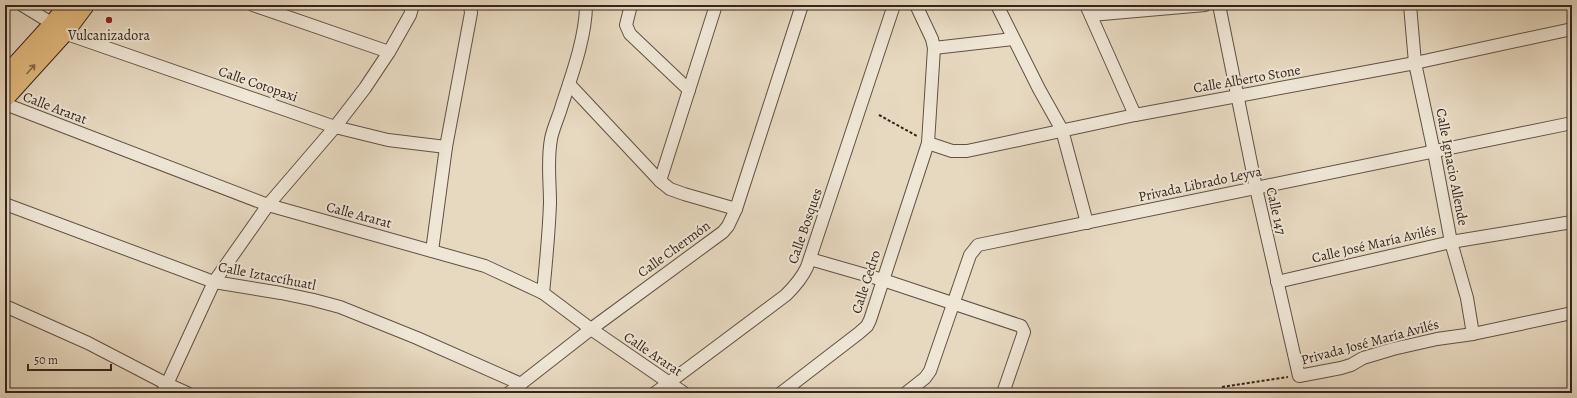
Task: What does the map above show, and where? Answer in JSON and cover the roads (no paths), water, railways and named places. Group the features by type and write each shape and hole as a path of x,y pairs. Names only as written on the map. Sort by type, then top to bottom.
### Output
{"main road":[{"path":"5,98 58,29 68,5"},
{"path":"5,77 85,5"}],"street":[{"name":"Calle Cotopaxi","path":"22,5 58,29 335,127 388,140 446,147"},
{"path":"252,5 389,52"},
{"path":"164,389 214,282 268,205 335,127 364,88 389,52 410,15 413,5"},
{"path":"432,251 446,147 471,13 470,5"},
{"path":"543,293 549,237 550,192 548,162 551,138 569,84 586,20 586,5"},
{"path":"631,5 626,25 630,34 689,90"},
{"path":"660,181 716,5"},
{"name":"Calle Chermón","path":"509,393 591,329 723,232 728,226 736,209 802,5"},
{"name":"Calle Bosques","path":"654,393 786,295 803,276 810,259 894,5"},
{"path":"916,5 932,39 934,48 1013,39"},
{"path":"997,5 1013,39 1062,130 1088,223"},
{"path":"1134,115 1088,10 1204,5"},
{"name":"Calle 147","path":"1219,5 1256,188 1299,376"},
{"name":"Calle Ignacio Allende","path":"1410,5 1415,63 1451,242 1467,298 1473,334"},
{"name":"Calle Alberto Stone","path":"928,143 952,151 967,151 1134,115 1415,63 1572,29"},
{"name":"Calle Cedro","path":"781,393 867,326 928,143 934,48"},
{"path":"569,84 660,181 670,189 736,209"},
{"name":"Calle Ararat","path":"5,104 268,205 485,266 543,293 591,329 684,393"},
{"name":"Privada Librado Leyva","path":"954,303 970,256 978,245 1572,123"},
{"name":"Calle Iztaccíhuatl","path":"5,204 214,282 281,293 340,307 437,346 521,384"},
{"name":"Calle José María Avilés","path":"1277,282 1451,242 1572,222"},
{"path":"810,259 883,280 1021,326 1024,332 1003,393"},
{"path":"906,393 925,378 930,371 954,303"},
{"path":"5,306 88,343 164,389 187,393"},
{"name":"Privada José María Avilés","path":"1299,376 1341,368 1378,353 1438,339 1473,334 1572,312"}],"place":[{"name":"Vulcanizadora","path":"109,20"}]}
